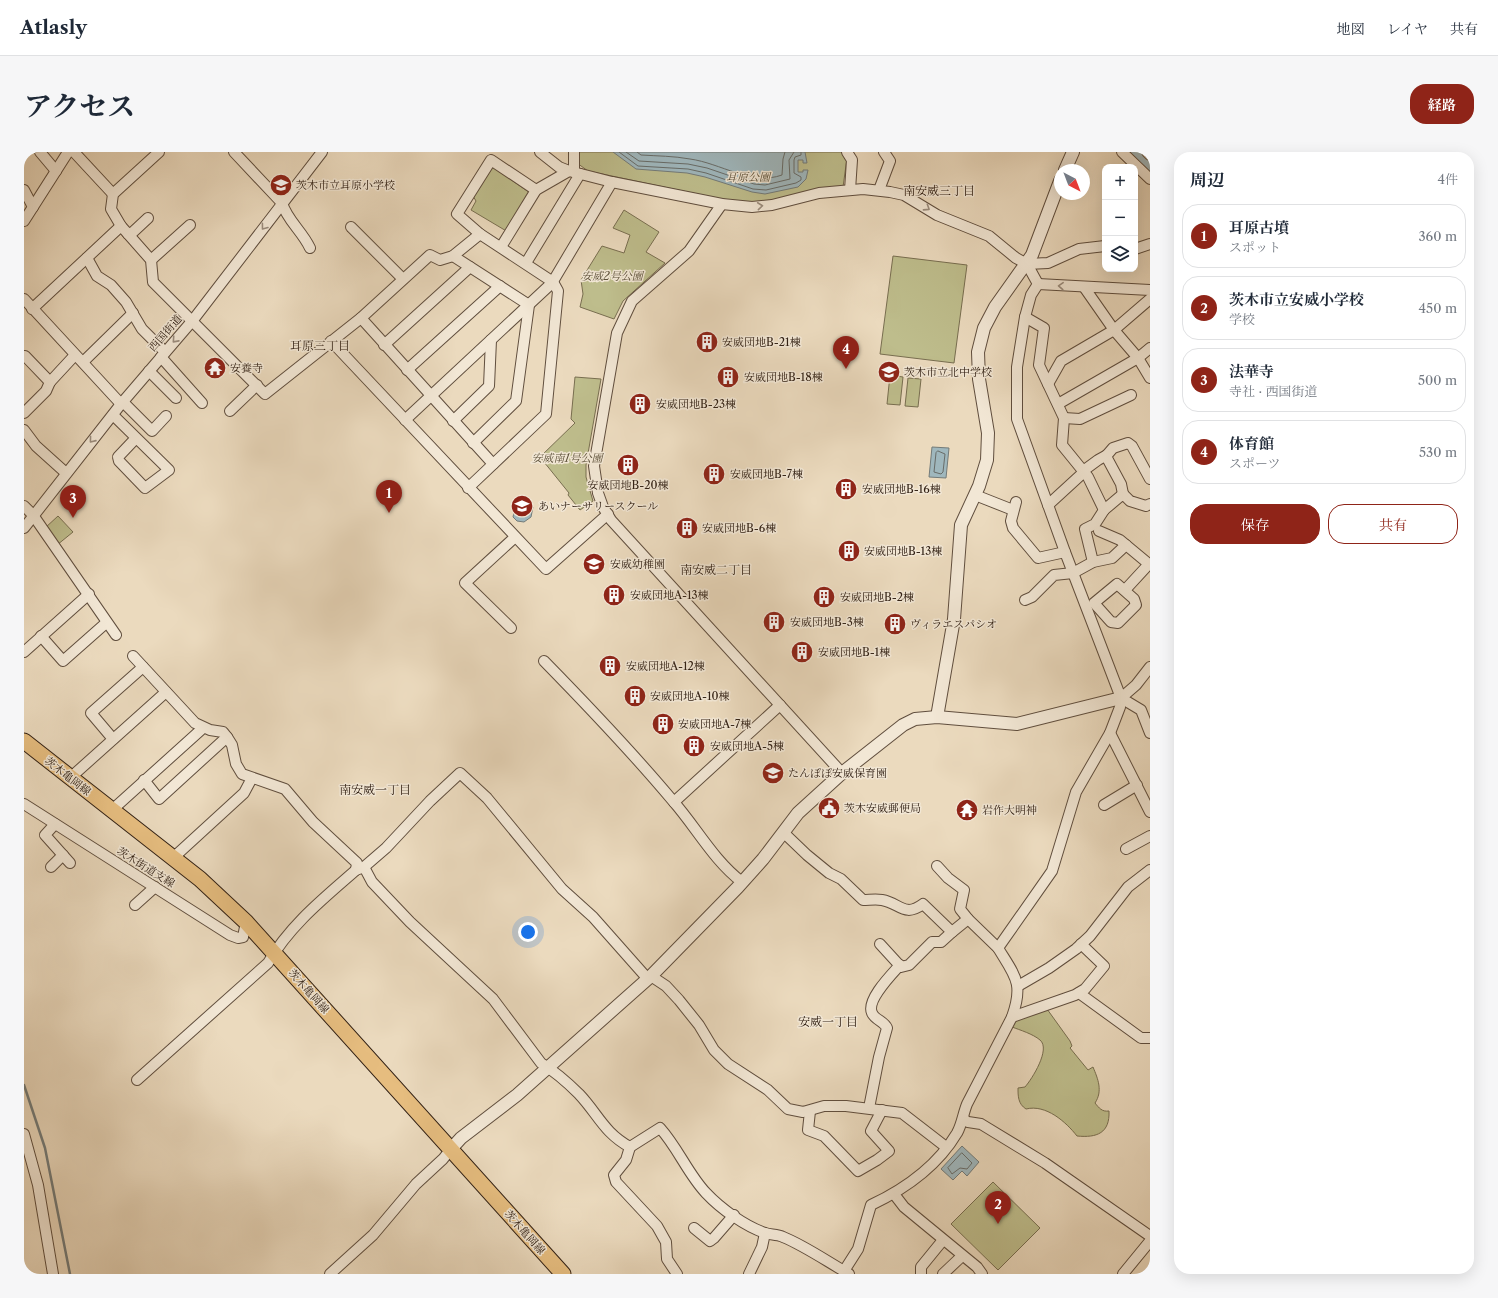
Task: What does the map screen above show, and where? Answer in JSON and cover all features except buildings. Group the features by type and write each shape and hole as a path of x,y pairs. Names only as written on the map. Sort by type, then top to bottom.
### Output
{"main road":[{"name":"茨木亀岡線","path":"24,741 208,886 246,922 563,1274"}],"street":[{"path":"40,152 56,171"},
{"path":"24,221 68,152"},
{"path":"74,152 113,194"},
{"path":"159,152 113,194 111,209 124,230 151,260 153,282 179,309 193,320 265,394 360,318 430,255 440,260 453,256 480,234"},
{"path":"234,152 282,203 286,214 304,235 310,248"},
{"name":"西国街道","path":"24,528 112,415 193,320 322,152"},
{"path":"540,152 560,167 575,172 612,182 722,204 752,207 772,205 819,193 864,189 879,190 904,195 937,214 990,236 1016,258 1027,264 1048,263 1079,249 1102,246"},
{"path":"526,263 575,172 574,152"},
{"path":"847,152 852,160 850,190"},
{"path":"879,190 890,161 884,152"},
{"path":"1068,164 1073,152"},
{"path":"1122,152 1150,179"},
{"path":"1147,152 1150,155"},
{"path":"468,488 546,414 558,291 553,282 480,234 457,214 492,160 536,190"},
{"path":"501,247 536,190 575,172"},
{"path":"405,420 553,282 612,182"},
{"path":"24,190 33,207"},
{"path":"937,717 954,619 961,525 987,460 988,433 979,379 978,352 984,328 996,307 1027,264 1042,232 1054,199"},
{"path":"722,204 689,251 632,301 617,333 594,466 598,493 603,507 611,520 842,774"},
{"path":"32,309 87,258 124,230 133,232 148,218"},
{"path":"151,260 190,225"},
{"path":"351,227 404,279"},
{"path":"1138,248 1150,244"},
{"path":"453,256 528,305"},
{"path":"87,258 97,276 111,285 133,313 145,332 202,403"},
{"path":"1027,264 1038,284"},
{"path":"384,345 470,267"},
{"path":"1038,284 1150,290"},
{"path":"998,948 1052,871 1076,792 1110,733 1120,707 1121,698 1072,573 1016,419 1017,367 1025,318 1031,295 1038,284"},
{"path":"407,370 500,286"},
{"path":"1084,287 1114,330 1138,358 1150,378"},
{"path":"24,299 79,359 152,431 166,416"},
{"path":"1048,384 1061,361 1114,330 1150,299"},
{"path":"473,443 516,401 528,305"},
{"path":"24,413 46,391 50,382 133,313"},
{"path":"360,318 493,464"},
{"path":"1025,318 1044,328 1039,364 1064,418 1062,445 1083,472 1104,510"},
{"path":"453,421 489,386 491,340"},
{"path":"331,341 514,538 546,569 608,514"},
{"path":"1058,404 1138,358 1150,348"},
{"path":"25,356 50,382"},
{"path":"149,371 176,398"},
{"path":"230,411 257,385"},
{"path":"1064,418 1080,419 1131,395"},
{"path":"112,415 136,438 168,470 145,488 119,461 118,457 136,438"},
{"path":"24,430 36,446 66,473"},
{"path":"1048,505 1083,472 1098,460 1107,456 1113,448 1128,443 1146,463 1150,479"},
{"path":"1107,456 1121,484 1123,494 1130,500 1146,506 1150,504"},
{"path":"1093,562 1085,529 1095,524 1104,510 1123,494"},
{"path":"974,495 1014,506 1011,521 1013,528 1038,558 1065,552"},
{"path":"24,506 33,515 89,594 106,623 116,635"},
{"path":"1099,531 1120,540 1147,562"},
{"path":"511,628 466,583 514,538"},
{"path":"1025,600 1032,597 1054,576 1072,573 1093,562 1112,558 1126,545"},
{"path":"1124,590 1147,562 1150,549"},
{"path":"24,652 89,594"},
{"path":"41,636 63,661 106,623"},
{"path":"134,656 188,716 203,728 223,732 228,737 232,745 236,764 240,771 246,776 285,789 314,822 357,863 360,869 410,922 493,999 540,1063 580,1094 616,1140 630,1147"},
{"path":"544,661 608,726 674,802 720,860 742,882"},
{"path":"113,739 91,713 143,666"},
{"path":"330,1274 373,1235 416,1184 443,1159 461,1138 517,1095 649,977 742,882 798,813 842,774 904,725 915,719 937,717 1017,724 1121,698 1136,685 1150,667"},
{"path":"70,778 166,692"},
{"path":"1121,698 1141,710 1150,733"},
{"path":"674,802 780,705"},
{"path":"112,810 203,728"},
{"path":"1110,733 1150,812"},
{"path":"144,780 159,799 228,737"},
{"path":"137,1080 268,963 282,940 313,907 386,848 430,801 460,773 487,798 562,889 593,917 649,977 666,986 679,1000 699,1025 714,1050 728,1064 768,1090 788,1109 810,1111 824,1106 869,1108 902,1113 946,1147"},
{"path":"173,858 244,793 252,778"},
{"path":"1104,805 1137,785"},
{"name":"茨木街道支線","path":"27,809 55,824 210,923 235,937 243,937 246,922"},
{"path":"51,867 67,859 45,835 55,824"},
{"path":"783,832 807,855 829,873 841,879 863,900 883,900 910,911 915,910 923,904 952,932"},
{"path":"1126,849 1150,836"},
{"path":"677,1274 667,1260 666,1242 657,1226 616,1182 614,1175 626,1160 630,1147 660,1128 672,1140 676,1151 706,1193 734,1215 765,1233 782,1236 846,1273 858,1249 871,1205 894,1194 933,1163 956,1133 966,1108 1012,1016 1017,1002 1018,986 998,948 968,919 960,909 964,890 948,878 937,866"},
{"path":"1018,986 1049,968 1081,944 1090,936 1128,887 1150,870"},
{"path":"135,905 155,887"},
{"path":"880,944 901,967 909,965 932,942 941,942 968,919"},
{"path":"1012,1016 1079,993 1085,989 1104,966 1081,944"},
{"path":"869,1108 879,1057 887,1028 885,1024 872,1014 871,1010 875,998 884,982 900,965"},
{"path":"1079,993 1141,1038 1150,1038"},
{"path":"810,1111 808,1130 824,1136 858,1171 877,1160 889,1150 872,1131 882,1110"},
{"path":"963,1118 987,1127 1045,1163 1150,1236"},
{"path":"24,1134 38,1185 53,1274"},
{"path":"894,1194 904,1207 982,1274"},
{"path":"694,1228 710,1241 734,1215"},
{"path":"749,1274 762,1247 765,1233"},
{"path":"921,1274 921,1267 943,1240"},
{"path":"1123,1274 1150,1241"},
{"path":"943,1274 962,1256"}],"green space":[{"name":"耳原公園","path":"577,152 844,152 847,158 843,187 758,204 740,203 588,171 577,163"},
{"path":"493,167 530,193 508,232 471,210 476,201 473,196"},
{"name":"安威2号公園","path":"624,210 659,232 646,252 665,263 623,301 614,319 580,307 583,294 581,280 602,246 624,253 630,235 613,228"},
{"path":"893,256 967,265 954,363 880,354"},
{"path":"890,375 903,377 900,405 887,404"},
{"name":"安威南1号公園","path":"575,377 601,379 586,465 586,477 593,501 580,510 568,495 569,493 540,457 575,423 571,419"},
{"path":"908,378 921,379 918,407 905,406"},
{"path":"58,516 73,532 57,545 45,528"},
{"path":"1047,1009 1070,1041 1072,1046 1070,1048 1088,1070 1093,1067 1095,1072 1099,1085 1099,1094 1095,1103 1099,1108 1109,1111 1109,1118 1105,1129 1096,1135 1077,1136 1055,1115 1041,1109 1026,1109 1023,1107 1018,1097 1018,1088 1025,1087 1036,1071 1042,1057 1043,1044 1034,1036 1012,1027 1015,1020"},
{"path":"993,1182 1040,1228 998,1270 951,1224"}],"water":[{"path":"613,152 805,152 807,163 803,163 803,160 798,160 798,172 808,170 806,179 798,187 765,194 752,192 705,177 687,173 636,169"},
{"path":"932,447 949,448 946,478 929,477"},
{"path":"528,503 533,507 531,517 524,522 517,521 513,517 516,509 522,504"},
{"path":"962,1146 979,1162 967,1176 962,1171 953,1180 941,1169"}],"waterway":[{"path":"1133,152 1150,170"},
{"path":"24,1085 45,1148 70,1274"}],"place":[{"name":"茨木市立耳原小学校","path":"281,185"},
{"name":"安威団地B-21棟","path":"707,342"},
{"name":"安養寺","path":"215,368"},
{"name":"体育館","path":"846,369"},
{"name":"茨木市立北中学校","path":"889,372"},
{"name":"安威団地B-18棟","path":"728,377"},
{"name":"安威団地B-23棟","path":"640,404"},
{"name":"安威団地B-20棟","path":"628,465"},
{"name":"安威団地B-7棟","path":"714,474"},
{"name":"安威団地B-16棟","path":"846,489"},
{"name":"あいナーサリースクール","path":"522,506"},
{"name":"耳原古墳","path":"389,513"},
{"name":"法華寺","path":"73,518"},
{"name":"安威団地B-6棟","path":"687,528"},
{"name":"安威団地B-13棟","path":"849,551"},
{"name":"安威幼稚園","path":"594,564"},
{"name":"安威団地A-13棟","path":"614,595"},
{"name":"安威団地B-2棟","path":"824,597"},
{"name":"安威団地B-3棟","path":"774,622"},
{"name":"ヴィラエスパシオ","path":"895,624"},
{"name":"安威団地B-1棟","path":"802,652"},
{"name":"安威団地A-12棟","path":"610,666"},
{"name":"安威団地A-10棟","path":"635,696"},
{"name":"安威団地A-7棟","path":"663,724"},
{"name":"安威団地A-5棟","path":"694,746"},
{"name":"たんぽぽ安威保育園","path":"773,773"},
{"name":"茨木安威郵便局","path":"829,808"},
{"name":"岩作大明神","path":"967,810"},
{"name":"茨木市立安威小学校","path":"998,1224"}],"district":[{"name":"南安威三丁目","path":"939,191"},
{"name":"耳原三丁目","path":"320,346"},
{"name":"南安威二丁目","path":"716,570"},
{"name":"南安威一丁目","path":"375,790"},
{"name":"安威一丁目","path":"828,1022"}]}
